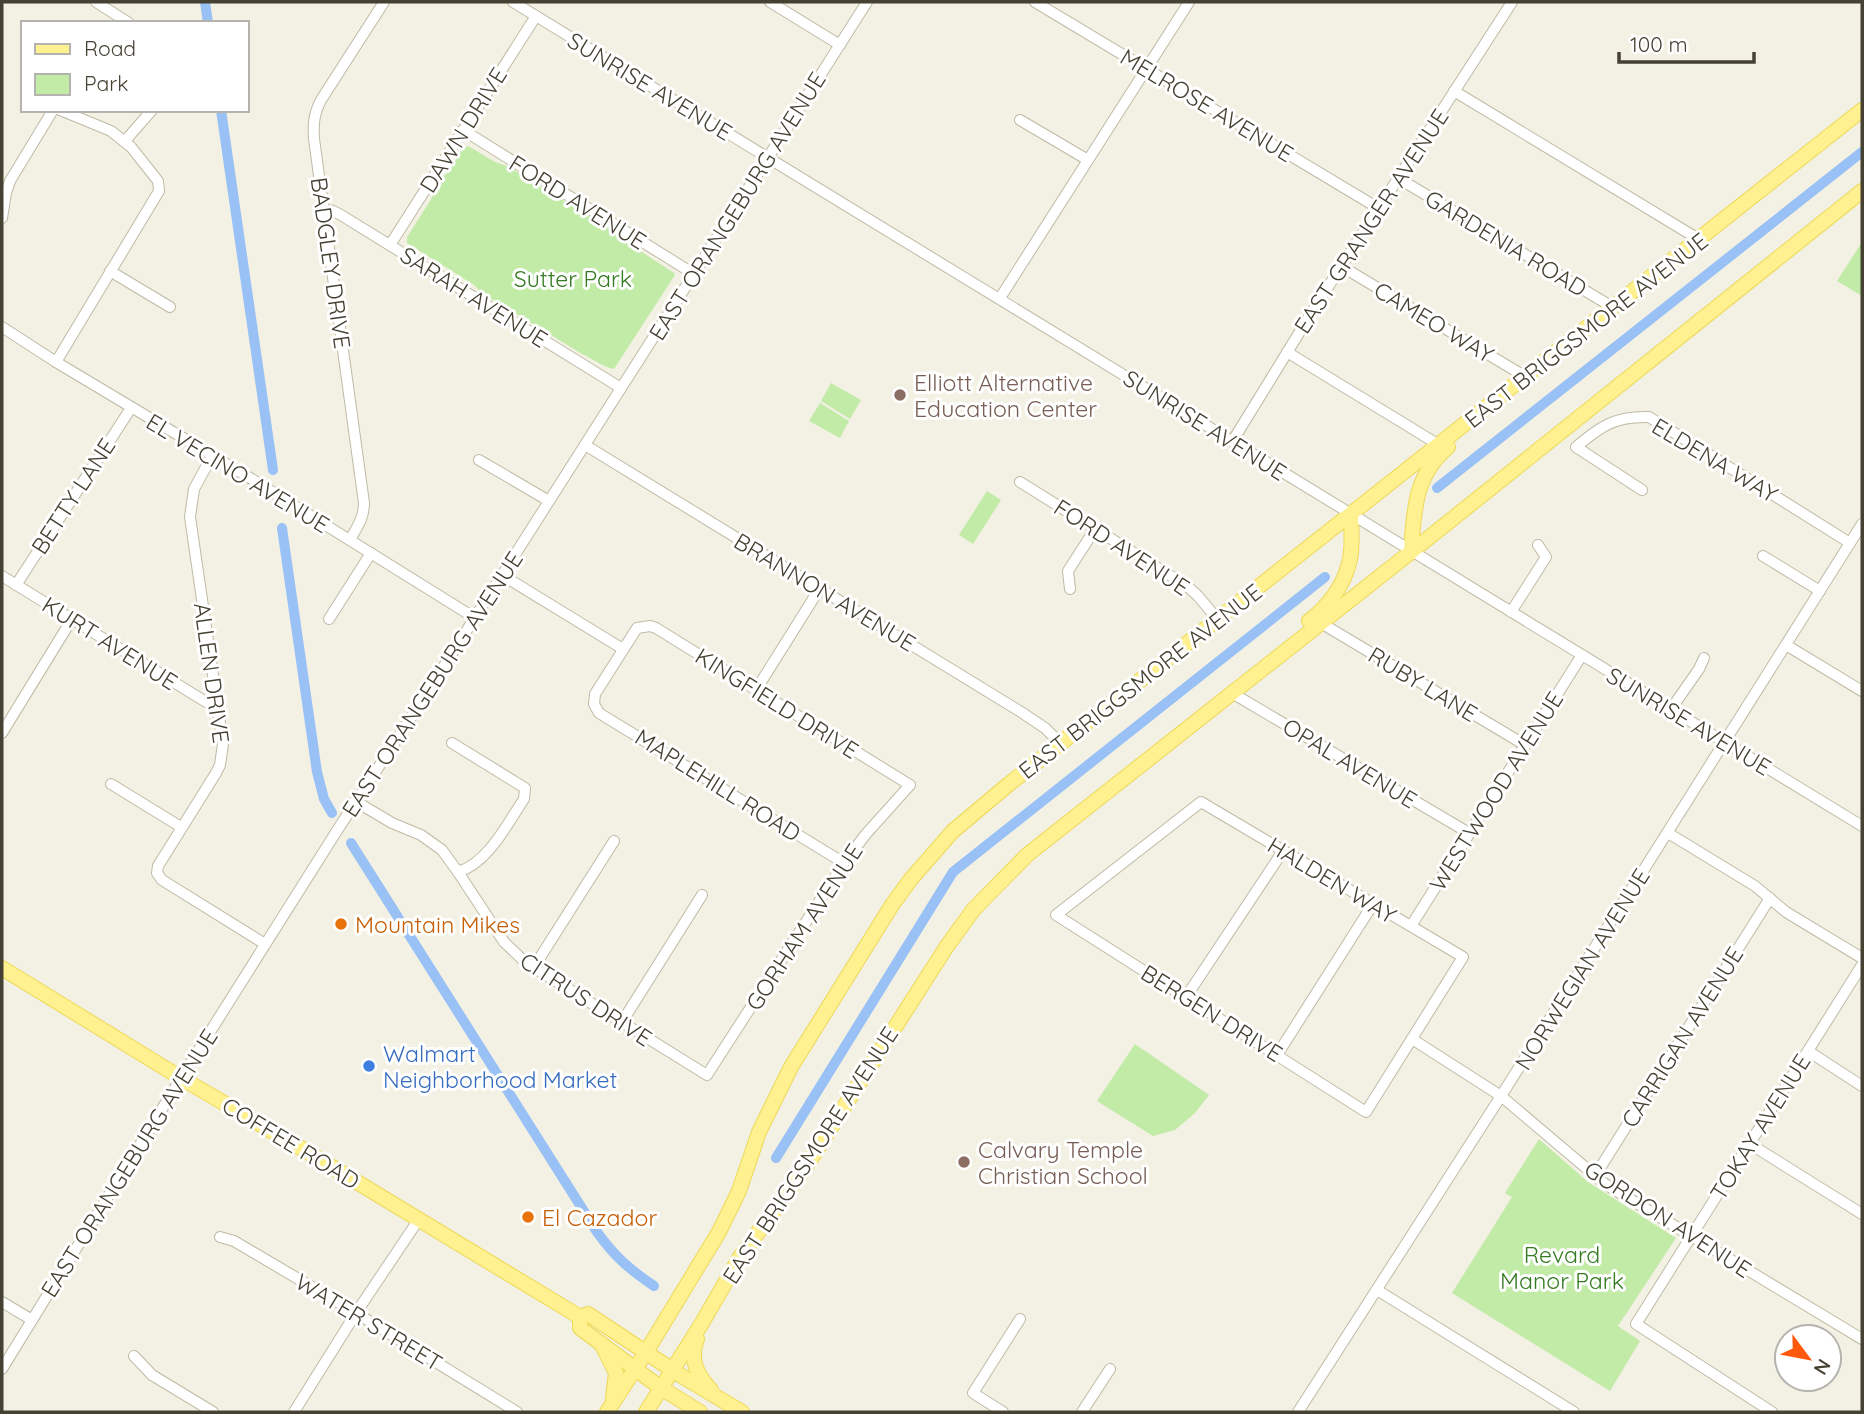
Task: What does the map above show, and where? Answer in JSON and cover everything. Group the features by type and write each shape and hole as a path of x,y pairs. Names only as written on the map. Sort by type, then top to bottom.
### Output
{"main road":[{"name":"EAST BRIGGSMORE AVENUE","path":"610,1409 719,1232 738,1191 759,1132 791,1067 892,905 953,831 977,809 1862,110"},
{"name":"EAST BRIGGSMORE AVENUE","path":"646,1412 702,1324 740,1257 807,1165 947,946 974,909 1027,855 1862,191"},
{"path":"1411,552 1417,494 1441,452 1468,430 1480,413"},
{"path":"1273,661 1286,638 1319,614 1335,596 1351,556 1351,515"},
{"name":"COFFEE ROAD","path":"2,968 580,1317"},
{"name":"COFFEE ROAD","path":"580,1317 588,1314 742,1412"},
{"name":"COFFEE ROAD","path":"580,1317 580,1328 661,1388 699,1412"},
{"path":"702,1324 694,1348 694,1368 719,1398"},
{"path":"601,1343 616,1374 610,1409"}],"street":[{"path":"96,2 126,21"},
{"name":"BADGLEY DRIVE","path":"349,540 361,522 364,503 314,139 314,118 321,100 384,2"},
{"name":"SUNRISE AVENUE","path":"513,2 1862,826"},
{"path":"770,2 840,45"},
{"name":"EAST ORANGEBURG AVENUE","path":"2,1369 355,801 475,618 867,2"},
{"name":"MELROSE AVENUE","path":"1035,2 1378,208"},
{"path":"1000,298 1189,2"},
{"name":"EAST GRANGER AVENUE","path":"1232,442 1341,266 1512,2"},
{"name":"DAWN DRIVE","path":"390,245 536,16"},
{"path":"1454,91 1700,240"},
{"path":"2,218 10,181 52,112"},
{"path":"56,362 159,191 158,181 125,141 104,127 64,112"},
{"path":"125,141 150,112"},
{"path":"1020,120 1088,160"},
{"name":"FORD AVENUE","path":"463,130 694,274"},
{"name":"GARDENIA ROAD","path":"1398,178 1614,308"},
{"name":"SARAH AVENUE","path":"325,210 341,215 621,388"},
{"name":"CAMEO WAY","path":"1341,266 1526,377"},
{"path":"110,271 170,307"},
{"name":"EL VECINO AVENUE","path":"2,327 475,618"},
{"path":"1287,352 1439,445"},
{"name":"BETTY LANE","path":"16,585 131,408"},
{"name":"ELDENA WAY","path":"1642,490 1576,447 1604,425 1632,416 1649,417 1850,543"},
{"name":"BRANNON AVENUE","path":"585,445 1021,712 1045,728 1061,744"},
{"name":"ALLEN DRIVE","path":"212,456 194,489 190,517 223,744 220,765 158,866 157,873 162,880 265,944"},
{"path":"479,460 549,501"},
{"name":"FORD AVENUE","path":"1020,482 1193,590 1218,620"},
{"name":"NORWEGIAN AVENUE","path":"1298,1412 1862,524"},
{"path":"1070,589 1068,571 1095,529"},
{"path":"1511,612 1546,557 1538,545"},
{"path":"329,620 371,553"},
{"path":"1763,556 1820,592"},
{"path":"502,575 623,649"},
{"name":"KURT AVENUE","path":"2,576 219,710"},
{"path":"756,690 820,589"},
{"path":"2,733 72,619"},
{"name":"RUBY LANE","path":"1321,623 1524,745"},
{"name":"KINGFIELD DRIVE","path":"623,649 634,632 643,626 656,628 910,785"},
{"path":"1786,645 1862,691"},
{"name":"MAPLEHILL ROAD","path":"623,649 595,694 594,704 599,713 844,863"},
{"name":"WESTWOOD AVENUE","path":"1410,926 1582,655"},
{"path":"1671,709 1704,658"},
{"name":"OPAL AVENUE","path":"1232,693 1469,833"},
{"path":"452,743 525,788 524,799 482,859 470,869 458,872"},
{"path":"111,784 181,827"},
{"name":"GORHAM AVENUE","path":"707,1075 844,863 910,785"},
{"name":"CITRUS DRIVE","path":"355,801 391,823 421,835 447,856 504,942 515,954 707,1075"},
{"name":"HALDEN WAY","path":"1056,915 1202,802 1463,957 1412,1039"},
{"path":"1668,833 1755,886 1786,912 1862,958"},
{"path":"534,967 614,841"},
{"path":"1186,997 1283,851"},
{"path":"621,1022 702,895"},
{"name":"CARRIGAN AVENUE","path":"1595,1176 1770,898"},
{"path":"1277,1055 1373,904"},
{"name":"BERGEN DRIVE","path":"1056,915 1366,1112 1412,1039"},
{"name":"TOKAY AVENUE","path":"1772,1412 1636,1324 1862,965"},
{"name":"GORDON AVENUE","path":"1412,1039 1501,1096 1605,1184 1862,1339"},
{"path":"1808,1051 1862,1086"},
{"path":"1749,1144 1862,1214"},
{"path":"294,1412 419,1219"},
{"name":"WATER STREET","path":"219,1237 234,1241 517,1412"},
{"path":"1377,1290 1574,1412"},
{"path":"2,1302 32,1320"},
{"path":"1003,1412 973,1393 1020,1319"},
{"path":"134,1356 152,1375 213,1412"},
{"path":"1082,1412 1110,1369"}],"green space":[{"name":"Sutter Park","path":"468,146 507,166 617,233 674,273 614,369 582,354 407,243 407,237 442,178"},
{"path":"1862,242 1862,296 1837,281"},
{"path":"831,383 861,400 850,419 821,401"},
{"path":"820,403 849,421 840,438 809,421"},
{"path":"987,491 1001,500 973,544 959,535"},
{"path":"1135,1044 1209,1095 1195,1113 1175,1130 1153,1136 1097,1101"},
{"name":"Revard Manor Park","path":"1539,1139 1588,1182 1676,1238 1618,1326 1640,1341 1610,1391 1452,1293 1512,1197 1505,1193"}],"waterway":[{"path":"205,2 208,21"},
{"path":"221,112 273,470"},
{"path":"1437,488 1862,152"},
{"path":"282,528 317,772 324,799 332,813"},
{"path":"776,1158 953,872 1325,577"},
{"path":"351,843 597,1232 623,1262 654,1286"}],"place":[{"name":"Elliott Alternative Education Center","path":"900,395"},
{"name":"Mountain Mikes","path":"341,924"},
{"name":"Walmart Neighborhood Market","path":"369,1066"},
{"name":"Calvary Temple Christian School","path":"964,1162"},
{"name":"El Cazador","path":"528,1217"}]}
